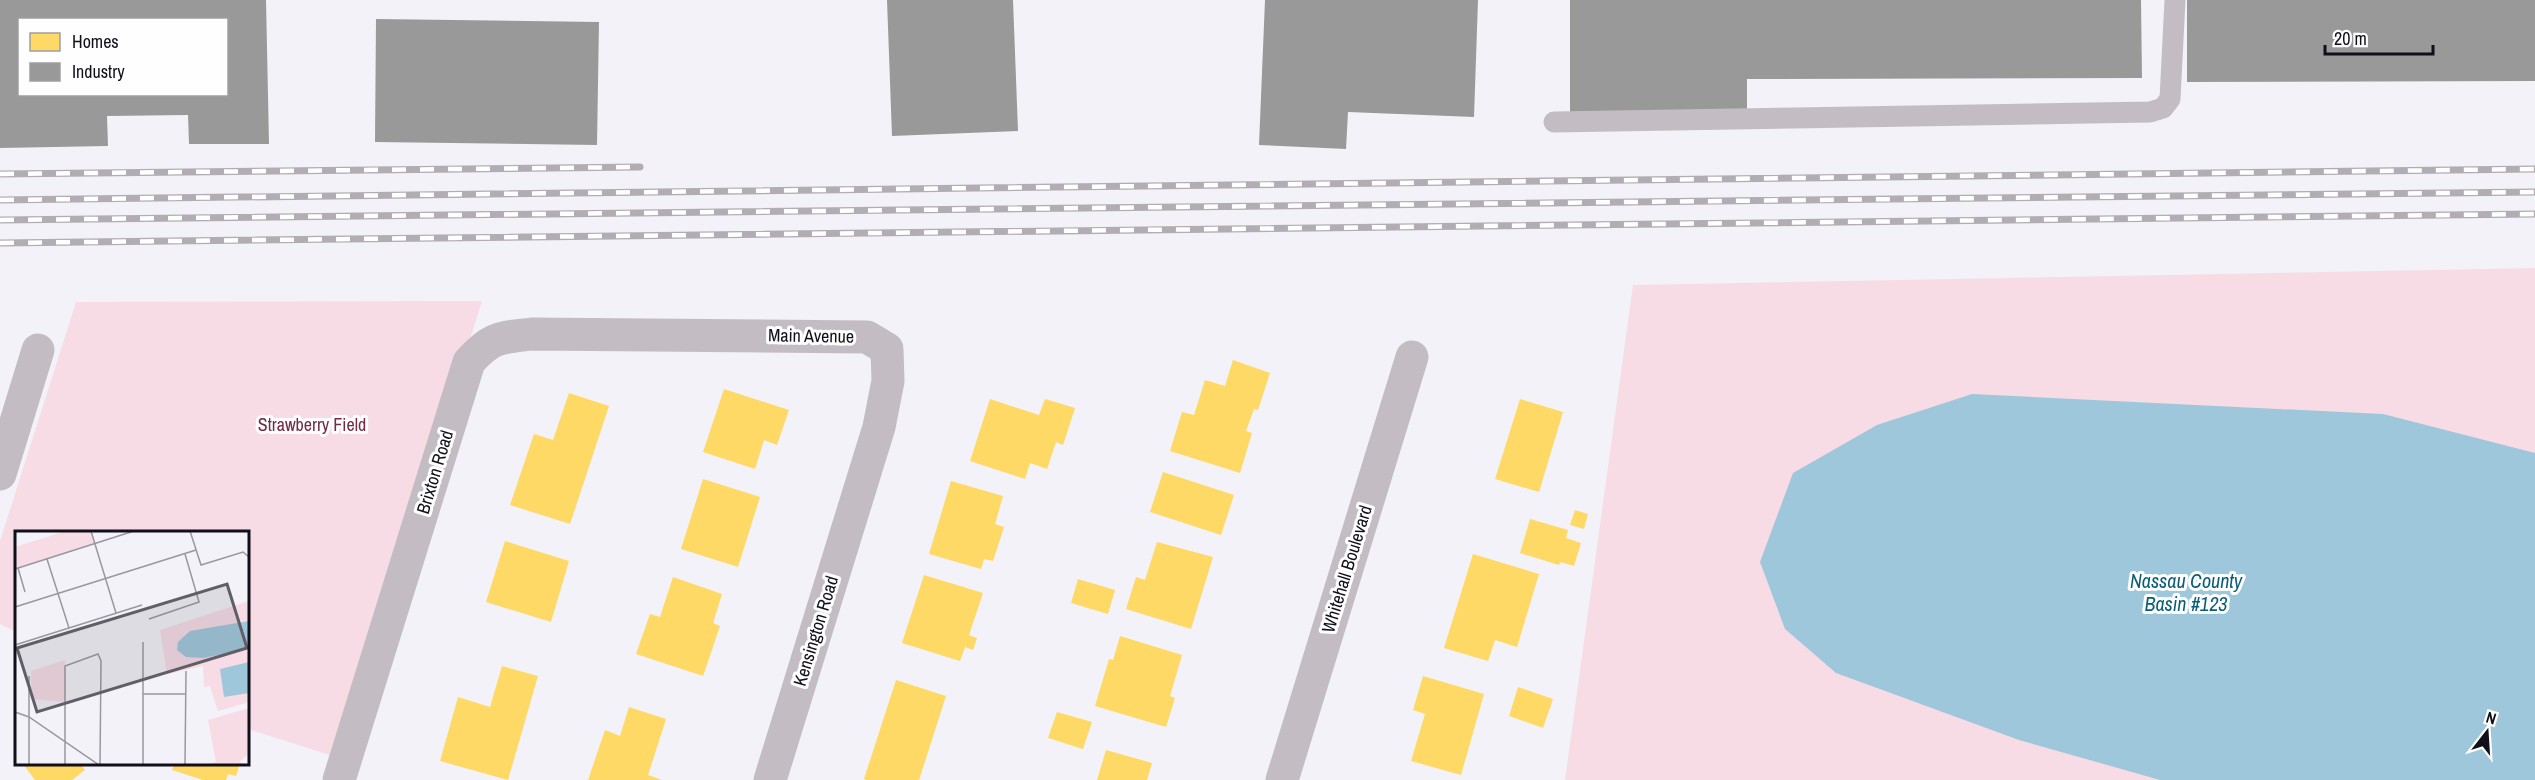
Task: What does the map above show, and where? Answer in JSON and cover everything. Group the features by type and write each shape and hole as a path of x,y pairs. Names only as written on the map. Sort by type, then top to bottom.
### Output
{"street":[{"name":"Brixton Road","path":"339,780 469,362 483,347 496,339 532,334 667,334"},
{"name":"Main Avenue","path":"667,334 867,337 886,349 888,381 879,426 862,483"},
{"path":"0,474 38,350"},
{"name":"Whitehall Boulevard","path":"1282,780 1412,357"},
{"name":"Kensington Road","path":"770,780 862,483"}],"lane":[{"path":"1554,122 2150,112 2163,108 2170,99 2175,0"}],"green space":[{"name":"Nassau County Basin #123","path":"2535,268 2535,780 1565,780 1633,285"},
{"name":"Strawberry Field","path":"482,301 339,758 249,729 249,531 15,531 15,632 0,624 0,541 76,302"}],"water":[{"name":"Nassau County Basin #123","path":"1972,394 2383,414 2535,453 2535,780 2160,780 2019,740 1836,673 1785,629 1760,562 1793,473 1877,425"}],"building: Homes":[{"path":"1233,360 1270,373 1258,410 1254,409 1246,431 1252,433 1240,473 1170,451 1182,412 1194,415 1205,380 1225,386"},
{"path":"724,389 789,410 777,445 764,440 755,469 703,452"},
{"path":"569,393 609,406 570,524 510,505 534,434 553,440"},
{"path":"990,399 1039,415 1045,399 1075,408 1063,445 1056,442 1047,469 1030,463 1025,479 970,461"},
{"path":"1520,399 1563,412 1539,492 1495,479"},
{"path":"1163,472 1234,495 1221,535 1150,512"},
{"path":"703,479 760,497 738,567 681,549"},
{"path":"951,481 1003,496 995,524 1004,527 993,561 984,559 981,569 929,554"},
{"path":"1575,510 1588,514 1584,529 1570,525"},
{"path":"1530,519 1568,530 1566,538 1581,543 1574,566 1560,562 1559,565 1520,553"},
{"path":"505,541 569,561 551,622 486,602"},
{"path":"1157,542 1213,557 1191,629 1126,609 1136,577 1145,580"},
{"path":"1473,554 1539,574 1517,647 1495,640 1488,661 1444,648"},
{"path":"924,575 983,593 969,635 977,638 973,650 965,647 960,661 902,643"},
{"path":"673,577 722,594 713,623 720,626 703,676 636,654 650,614 660,617"},
{"path":"1078,579 1115,590 1108,614 1071,603"},
{"path":"1120,636 1182,655 1170,696 1175,698 1166,727 1095,706 1109,659 1113,660"},
{"path":"502,666 538,676 508,780 440,761 458,697 490,707"},
{"path":"1423,676 1484,694 1461,775 1411,761 1425,714 1413,710"},
{"path":"896,680 946,696 919,780 867,780 864,779"},
{"path":"1518,687 1553,699 1543,728 1509,716"},
{"path":"629,707 666,719 648,775 662,780 588,780 605,730 620,736"},
{"path":"1057,712 1092,722 1083,749 1048,738"},
{"path":"1106,750 1152,763 1147,780 1097,780"},
{"path":"24,765 82,765 85,770 72,780 35,780"},
{"path":"174,765 240,765 236,776 228,774 226,780 203,780 172,770"}],"building: Industry":[{"path":"0,0 266,0 269,144 189,144 188,115 107,116 108,146 0,148"},
{"path":"887,0 1013,0 1018,131 892,136"},
{"path":"1265,0 1478,0 1474,117 1348,112 1346,149 1259,145"},
{"path":"1570,0 2141,0 2142,78 1747,79 1747,113 1570,114"},
{"path":"2187,0 2535,0 2535,81 2187,82"},
{"path":"376,19 599,22 597,145 375,142"}],"railway":[{"path":"0,174 640,167"},
{"path":"0,200 2535,169"},
{"path":"0,220 2535,192"},
{"path":"0,243 2535,214"}]}
